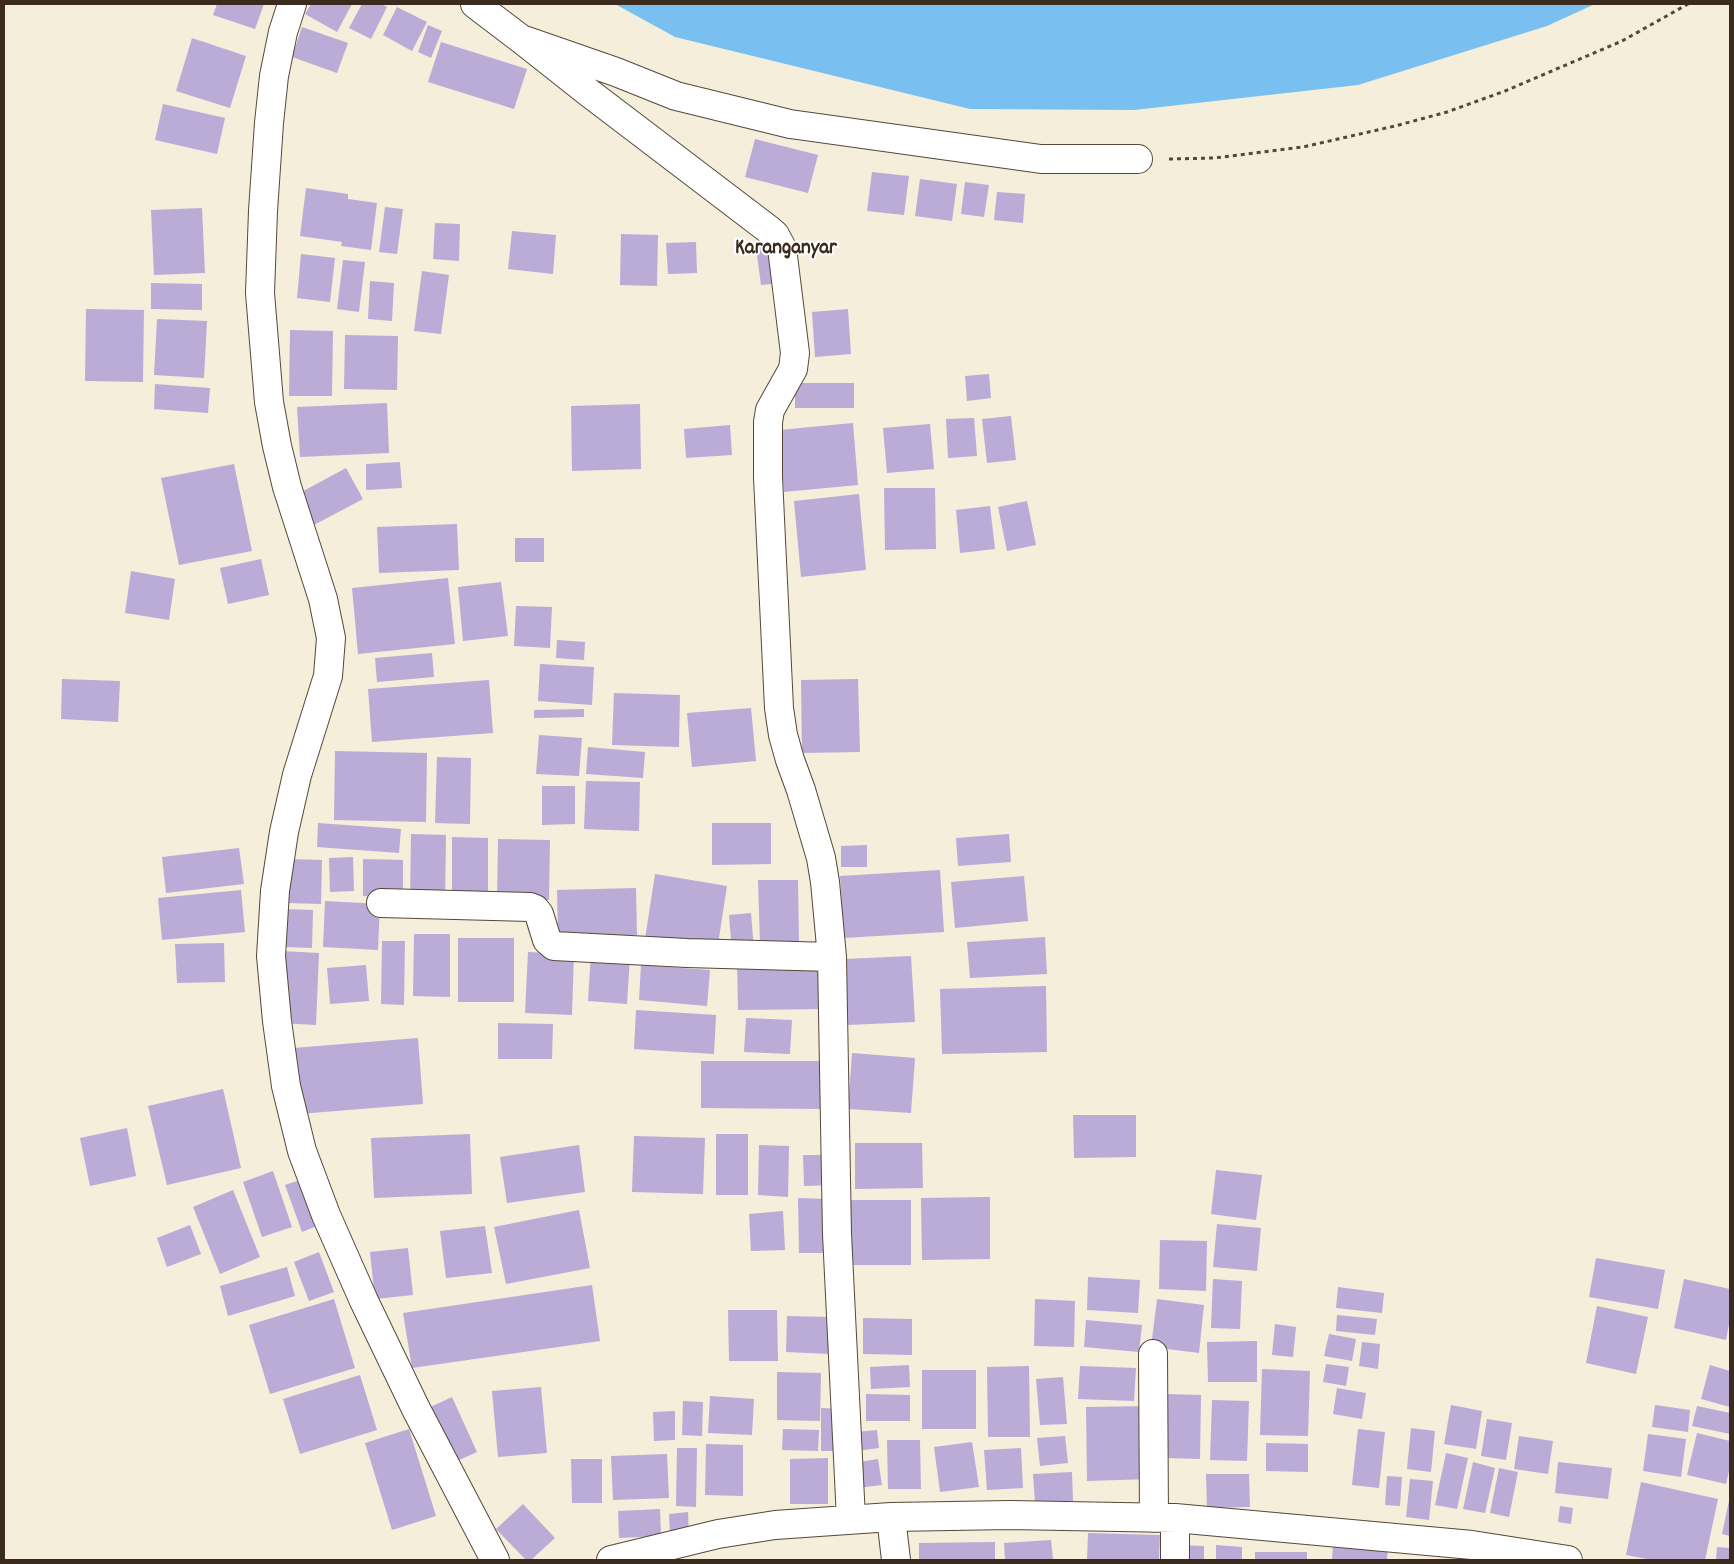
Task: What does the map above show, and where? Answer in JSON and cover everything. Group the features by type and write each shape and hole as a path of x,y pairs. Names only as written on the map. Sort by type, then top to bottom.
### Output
{"street":[{"path":"292,4 281,41 274,76 263,211 260,293 268,402 276,446 323,599 331,638 328,676 297,775 284,832 275,891 271,956 277,1021 286,1086 302,1151 326,1215 364,1301 416,1409 494,1560"},
{"path":"474,4 775,234 782,248 795,353 793,369 770,410 768,422 768,477 779,708 788,752 821,858 832,957 837,1224 850,1519"},
{"path":"521,40 616,72 676,96 790,124 1042,159 1138,159"},
{"path":"381,903 530,907 539,914 547,940 554,946 687,953 832,957"},
{"path":"1154,1354 1164,1518 1174,1560"},
{"path":"611,1560 718,1534 775,1525 891,1517 1010,1515 1164,1518 1447,1542 1568,1560"},
{"path":"891,1517 896,1560"}],"path":[{"path":"1138,159 1214,158 1303,147 1438,114 1505,91 1564,66 1622,40 1688,4"}],"water":[{"path":"615,4 1595,4 1547,26 1358,85 1134,110 970,109 675,37"}],"building":[{"path":"217,4 264,4 255,29 213,15"},
{"path":"311,4 352,4 337,32 305,14"},
{"path":"362,4 381,4 387,7 371,39 349,28"},
{"path":"397,7 427,22 412,51 383,35"},
{"path":"428,25 442,31 431,58 418,52"},
{"path":"302,27 348,43 337,73 292,57"},
{"path":"192,38 246,56 230,108 176,91"},
{"path":"441,42 527,69 514,109 428,82"},
{"path":"163,104 225,118 217,154 155,140"},
{"path":"755,139 818,155 808,193 745,177"},
{"path":"872,172 909,176 904,215 867,211"},
{"path":"920,179 957,184 952,221 915,216"},
{"path":"965,182 989,185 984,217 961,214"},
{"path":"306,188 348,194 348,199 377,203 371,250 341,246 342,242 300,236"},
{"path":"997,192 1025,194 1023,223 994,220"},
{"path":"385,207 403,209 397,254 379,252"},
{"path":"202,208 205,273 154,275 151,210"},
{"path":"435,223 460,224 459,261 433,259"},
{"path":"512,231 556,235 553,274 508,269"},
{"path":"621,234 658,235 657,286 620,285"},
{"path":"696,242 697,273 668,274 666,243"},
{"path":"776,245 781,283 761,285 756,247"},
{"path":"301,254 335,258 330,302 297,298"},
{"path":"343,260 365,262 359,312 337,309"},
{"path":"422,271 449,275 441,334 414,331"},
{"path":"370,281 394,283 392,321 368,319"},
{"path":"151,283 202,284 202,310 151,309"},
{"path":"86,309 144,310 143,382 85,381"},
{"path":"848,309 851,354 815,357 812,312"},
{"path":"157,319 207,321 204,378 154,375"},
{"path":"290,330 333,331 332,396 289,396"},
{"path":"345,335 398,336 397,390 344,389"},
{"path":"989,374 991,398 967,401 965,376"},
{"path":"795,383 854,383 854,408 795,408"},
{"path":"155,384 210,388 208,413 154,409"},
{"path":"387,403 389,453 300,457 297,407"},
{"path":"640,404 641,469 572,471 571,406"},
{"path":"1011,416 1016,460 987,463 982,419"},
{"path":"974,418 977,456 948,458 946,419"},
{"path":"853,423 858,485 784,492 779,430"},
{"path":"930,424 934,469 887,473 883,428"},
{"path":"730,425 732,455 686,458 684,429"},
{"path":"400,462 402,488 366,490 366,464"},
{"path":"234,464 252,551 179,565 161,478"},
{"path":"346,468 363,499 312,526 296,495"},
{"path":"884,488 935,488 936,549 885,550"},
{"path":"859,494 866,570 801,577 794,501"},
{"path":"1027,501 1036,545 1007,551 998,507"},
{"path":"990,506 995,549 960,553 956,510"},
{"path":"457,524 459,570 379,573 377,527"},
{"path":"515,538 544,538 544,562 515,562"},
{"path":"261,559 269,595 228,604 220,568"},
{"path":"131,571 175,579 169,620 125,613"},
{"path":"448,578 455,644 358,654 352,588"},
{"path":"501,582 508,636 463,641 458,587"},
{"path":"516,606 552,607 550,648 514,646"},
{"path":"557,640 585,642 584,660 556,658"},
{"path":"432,653 434,677 377,682 375,658"},
{"path":"540,664 594,667 592,705 538,701"},
{"path":"62,679 120,681 118,722 61,719"},
{"path":"858,679 860,752 802,753 801,680"},
{"path":"489,680 493,733 372,742 368,689"},
{"path":"614,693 680,695 679,747 612,745"},
{"path":"751,708 756,761 692,767 687,713"},
{"path":"584,709 584,717 534,718 534,710"},
{"path":"539,735 582,738 579,776 536,774"},
{"path":"588,747 645,752 643,778 586,774"},
{"path":"335,751 427,753 426,822 334,820"},
{"path":"437,757 471,758 470,824 435,823"},
{"path":"586,781 640,782 639,831 584,829"},
{"path":"542,786 575,786 575,824 542,825"},
{"path":"318,823 401,829 399,853 317,847"},
{"path":"712,823 771,823 771,864 712,865"},
{"path":"411,834 446,835 445,904 410,903"},
{"path":"1009,834 1011,862 958,866 956,838"},
{"path":"452,837 488,838 488,897 452,896"},
{"path":"498,839 550,840 549,900 497,899"},
{"path":"867,845 867,867 841,867 841,846"},
{"path":"239,848 244,884 166,893 162,857"},
{"path":"353,857 354,891 330,892 329,858"},
{"path":"288,859 322,860 321,904 287,903"},
{"path":"363,859 403,860 403,897 363,896"},
{"path":"940,870 944,932 844,938 840,876"},
{"path":"655,874 727,886 717,951 645,939"},
{"path":"1024,876 1028,921 955,928 951,882"},
{"path":"758,880 798,880 799,943 760,944"},
{"path":"636,888 637,935 558,936 557,890"},
{"path":"241,890 245,932 162,940 158,898"},
{"path":"325,901 380,904 378,950 323,947"},
{"path":"284,909 313,910 312,948 283,947"},
{"path":"751,913 754,950 732,952 729,915"},
{"path":"414,934 450,934 450,997 413,996"},
{"path":"1045,937 1047,974 970,978 967,942"},
{"path":"458,938 514,938 514,1002 458,1002"},
{"path":"382,941 405,941 404,1005 381,1004"},
{"path":"224,943 225,982 177,983 175,944"},
{"path":"281,951 319,953 316,1025 278,1023"},
{"path":"528,952 574,954 572,1015 525,1013"},
{"path":"591,953 630,956 627,1004 588,1001"},
{"path":"911,956 915,1022 848,1025 845,959"},
{"path":"828,959 829,1009 738,1010 737,960"},
{"path":"366,965 369,1001 330,1004 327,968"},
{"path":"641,965 710,970 707,1006 639,1000"},
{"path":"1046,986 1047,1052 942,1054 940,989"},
{"path":"636,1010 716,1015 714,1054 634,1049"},
{"path":"746,1018 792,1020 790,1054 744,1052"},
{"path":"498,1023 553,1024 552,1059 498,1059"},
{"path":"418,1038 423,1104 299,1114 293,1048"},
{"path":"852,1053 915,1058 911,1113 848,1109"},
{"path":"701,1061 823,1061 823,1109 701,1108"},
{"path":"223,1089 241,1168 167,1185 148,1106"},
{"path":"1073,1115 1136,1115 1136,1157 1074,1158"},
{"path":"127,1128 136,1176 90,1186 80,1138"},
{"path":"470,1134 472,1194 374,1198 371,1138"},
{"path":"716,1134 748,1134 748,1195 716,1195"},
{"path":"634,1136 705,1138 703,1194 632,1192"},
{"path":"855,1143 922,1143 923,1188 855,1189"},
{"path":"579,1145 585,1192 507,1203 500,1157"},
{"path":"759,1145 789,1146 788,1197 758,1195"},
{"path":"803,1155 830,1155 831,1185 804,1186"},
{"path":"1216,1170 1262,1175 1256,1220 1211,1214"},
{"path":"273,1171 292,1227 262,1237 243,1182"},
{"path":"300,1180 317,1226 302,1232 285,1185"},
{"path":"233,1190 260,1257 220,1274 193,1207"},
{"path":"990,1197 990,1259 922,1260 921,1198"},
{"path":"798,1198 829,1199 830,1253 799,1253"},
{"path":"849,1200 911,1200 911,1265 850,1265"},
{"path":"579,1210 590,1268 506,1284 494,1227"},
{"path":"783,1211 785,1250 751,1251 749,1214"},
{"path":"1217,1224 1261,1228 1257,1271 1213,1267"},
{"path":"190,1225 201,1254 167,1267 157,1238"},
{"path":"485,1226 492,1273 446,1278 440,1231"},
{"path":"1160,1240 1207,1241 1206,1291 1159,1289"},
{"path":"408,1248 413,1295 375,1299 370,1252"},
{"path":"319,1252 334,1292 309,1301 294,1262"},
{"path":"1596,1258 1665,1270 1658,1309 1589,1297"},
{"path":"287,1267 295,1296 228,1316 220,1286"},
{"path":"1088,1277 1140,1280 1138,1313 1087,1310"},
{"path":"1213,1279 1242,1281 1240,1329 1211,1328"},
{"path":"1684,1279 1730,1289 1730,1319 1726,1340 1674,1328"},
{"path":"592,1285 600,1341 412,1368 403,1313"},
{"path":"1338,1287 1384,1293 1382,1313 1336,1308"},
{"path":"334,1299 355,1368 270,1394 249,1325"},
{"path":"1035,1299 1075,1301 1074,1347 1034,1346"},
{"path":"1157,1299 1204,1305 1199,1353 1151,1347"},
{"path":"1597,1306 1648,1317 1636,1374 1586,1363"},
{"path":"728,1310 777,1310 778,1361 729,1361"},
{"path":"1337,1315 1377,1319 1375,1335 1336,1331"},
{"path":"787,1316 831,1317 829,1354 786,1352"},
{"path":"863,1318 912,1319 912,1355 863,1354"},
{"path":"1086,1320 1142,1325 1139,1352 1084,1347"},
{"path":"1275,1324 1296,1327 1293,1357 1272,1355"},
{"path":"1329,1334 1356,1339 1352,1361 1324,1356"},
{"path":"1257,1341 1257,1382 1208,1382 1207,1342"},
{"path":"1362,1342 1380,1344 1378,1369 1359,1366"},
{"path":"1326,1364 1349,1367 1346,1386 1323,1382"},
{"path":"909,1365 910,1387 871,1389 870,1367"},
{"path":"1710,1365 1730,1371 1730,1407 1701,1399"},
{"path":"1029,1366 1030,1437 988,1437 987,1367"},
{"path":"1080,1366 1136,1368 1134,1401 1078,1399"},
{"path":"1262,1369 1310,1371 1308,1436 1260,1435"},
{"path":"922,1370 976,1370 976,1429 922,1429"},
{"path":"777,1372 821,1373 820,1421 777,1420"},
{"path":"360,1375 377,1430 300,1454 283,1399"},
{"path":"1063,1377 1067,1424 1040,1425 1036,1379"},
{"path":"541,1387 547,1453 498,1457 492,1391"},
{"path":"1337,1388 1366,1393 1362,1419 1333,1414"},
{"path":"866,1394 910,1395 910,1421 866,1421"},
{"path":"1167,1394 1201,1395 1200,1459 1166,1458"},
{"path":"710,1396 754,1399 752,1435 708,1433"},
{"path":"452,1397 477,1452 446,1466 422,1411"},
{"path":"1212,1400 1249,1401 1247,1461 1210,1460"},
{"path":"683,1401 703,1402 702,1436 682,1435"},
{"path":"1451,1405 1482,1411 1476,1449 1444,1444"},
{"path":"1655,1405 1690,1410 1688,1432 1652,1427"},
{"path":"1150,1406 1152,1479 1087,1481 1086,1407"},
{"path":"1697,1406 1730,1413 1730,1434 1692,1426"},
{"path":"821,1408 844,1409 843,1451 821,1451"},
{"path":"675,1411 675,1440 654,1441 653,1412"},
{"path":"1487,1419 1512,1423 1506,1460 1481,1456"},
{"path":"1411,1428 1435,1431 1431,1472 1407,1469"},
{"path":"409,1429 436,1516 392,1530 365,1443"},
{"path":"783,1429 819,1430 818,1451 782,1450"},
{"path":"1358,1429 1385,1432 1379,1488 1352,1485"},
{"path":"877,1430 879,1448 856,1451 855,1432"},
{"path":"1697,1433 1730,1441 1730,1467 1726,1484 1687,1475"},
{"path":"1648,1434 1686,1439 1681,1477 1643,1471"},
{"path":"1065,1436 1068,1463 1040,1466 1037,1438"},
{"path":"1519,1436 1553,1441 1548,1474 1514,1469"},
{"path":"887,1440 920,1440 921,1489 888,1489"},
{"path":"972,1442 979,1487 940,1492 934,1447"},
{"path":"1266,1443 1308,1444 1308,1472 1266,1471"},
{"path":"706,1444 743,1445 743,1496 705,1495"},
{"path":"677,1448 697,1448 696,1507 676,1506"},
{"path":"1021,1448 1023,1488 987,1490 984,1450"},
{"path":"1446,1453 1468,1458 1457,1509 1435,1505"},
{"path":"667,1454 669,1498 613,1500 611,1456"},
{"path":"828,1458 828,1504 790,1504 790,1459"},
{"path":"571,1459 602,1459 602,1503 572,1503"},
{"path":"878,1459 882,1485 857,1488 853,1463"},
{"path":"1473,1462 1495,1468 1485,1513 1463,1509"},
{"path":"1558,1462 1612,1468 1608,1499 1555,1493"},
{"path":"1499,1468 1518,1472 1509,1517 1490,1513"},
{"path":"1072,1472 1073,1501 1035,1503 1033,1474"},
{"path":"1206,1474 1249,1474 1250,1507 1207,1508"},
{"path":"1387,1476 1402,1477 1400,1506 1385,1505"},
{"path":"1410,1479 1433,1481 1429,1520 1406,1517"},
{"path":"1641,1482 1718,1499 1705,1560 1653,1560 1626,1555"},
{"path":"1730,1501 1730,1536 1722,1534"},
{"path":"523,1504 555,1538 531,1560 526,1560 496,1529"},
{"path":"1560,1506 1573,1508 1571,1524 1558,1522"},
{"path":"660,1509 661,1536 619,1538 618,1511"},
{"path":"688,1512 689,1536 670,1537 669,1514"},
{"path":"1088,1533 1160,1535 1159,1560 1087,1560"},
{"path":"1051,1540 1053,1560 1005,1560 1004,1543"},
{"path":"995,1542 995,1560 919,1560 919,1543"},
{"path":"1333,1543 1388,1546 1387,1560 1332,1560"},
{"path":"1180,1545 1204,1546 1204,1560 1180,1560"},
{"path":"1216,1545 1242,1547 1242,1560 1216,1560"},
{"path":"1717,1547 1730,1548 1730,1560 1716,1560"},
{"path":"1255,1552 1307,1552 1307,1560 1255,1560"}],"district":[{"name":"Karanganyar","path":"786,250"}]}
